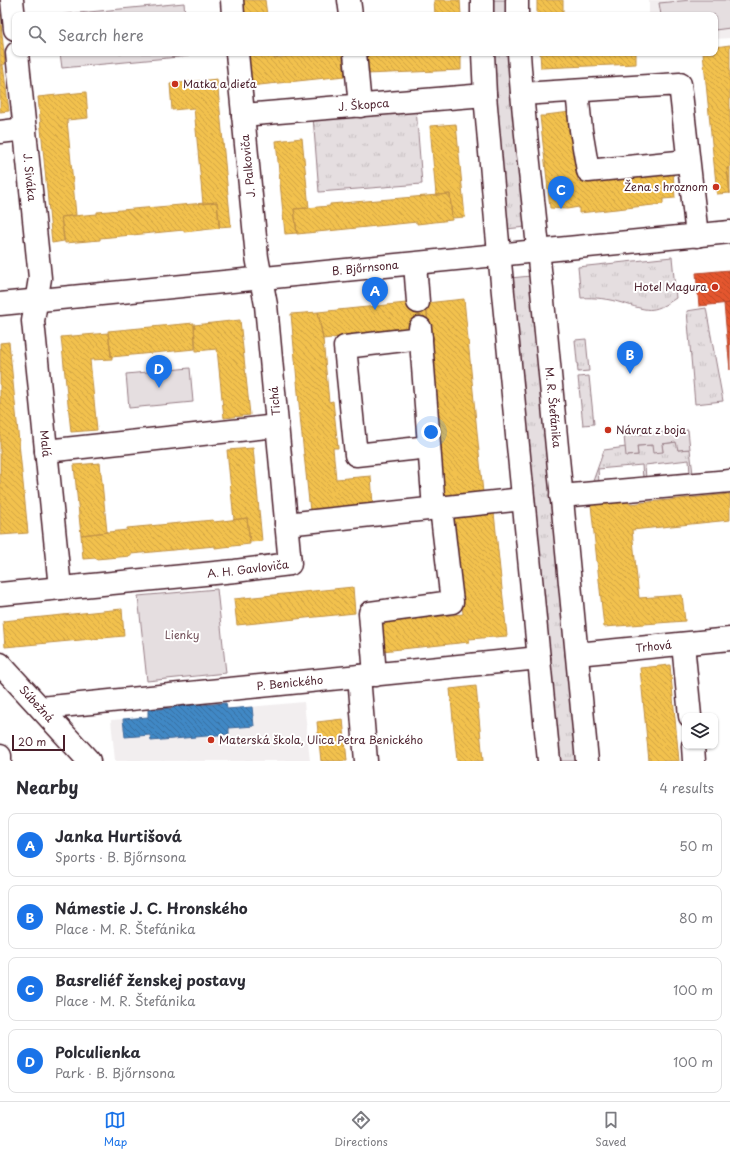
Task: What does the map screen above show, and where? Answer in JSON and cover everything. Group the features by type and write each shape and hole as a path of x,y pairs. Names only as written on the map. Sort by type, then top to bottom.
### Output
{"street":[{"path":"12,0 13,12"},
{"path":"232,0 233,12"},
{"path":"349,0 351,12"},
{"path":"482,0 482,12"},
{"path":"517,0 518,12"},
{"name":"J. Siváka","path":"17,56 40,278 37,301"},
{"name":"J. Palkoviča","path":"237,56 257,257 262,279"},
{"path":"355,56 360,106"},
{"path":"483,56 485,95 499,256 549,761"},
{"name":"M. R. Štefánika","path":"519,56 587,761"},
{"path":"522,94 680,84 697,236"},
{"path":"577,91 581,130 588,171 688,161"},
{"name":"J. Škopca","path":"243,115 485,95"},
{"path":"0,132 25,130"},
{"name":"B. Bjőrnsona","path":"0,304 499,256 730,232"},
{"path":"415,264 418,302"},
{"name":"Tichá","path":"262,279 278,426 286,524"},
{"name":"Malá","path":"37,301 33,321 60,588"},
{"path":"366,761 367,676 370,613 452,602 429,447 421,333 344,346 356,455 429,447"},
{"path":"46,451 278,426"},
{"path":"561,496 730,481"},
{"path":"286,524 523,499"},
{"name":"A. H. Gavloviča","path":"0,594 290,564 286,524"},
{"name":"Trhová","path":"577,654 730,639"},
{"path":"683,644 690,713"},
{"name":"P. Benického","path":"41,708 539,658"},
{"name":"Súbežná","path":"0,664 89,761"},
{"path":"693,749 694,761"},
{"path":"0,756 0,761"}],"shaded area":[{"path":"649,0 730,0 730,38 718,39 718,12 649,12"},
{"name":"Materská škola, Ulica Petra Benického","path":"201,702 202,705 226,703 227,709 304,702 310,761 115,761 111,720 148,717 148,710 173,708 172,705"}],"green space":[{"path":"490,0 508,0 509,12 490,12"},
{"path":"691,0 730,0 730,28 718,30 718,12 660,12 659,3"},
{"path":"184,3 185,12 89,12"},
{"path":"60,56 189,56 62,68"},
{"path":"492,56 511,56 526,227 506,229"},
{"path":"416,108 422,184 319,192 313,117"},
{"path":"672,257 676,298 661,307 649,310 607,299 581,298 578,267"},
{"path":"531,276 578,761 558,761 510,278"},
{"path":"706,308 723,401 695,404 687,311"},
{"path":"586,339 589,371 578,372 575,340"},
{"path":"190,368 193,402 129,408 126,374"},
{"path":"589,376 594,424 583,425 578,377"},
{"path":"688,430 690,449 678,450 676,442 662,444 663,452 653,453 652,445 637,446 638,455 626,456 624,436"},
{"path":"677,442 678,450 690,449 693,474 690,474 689,460 645,465 646,479 643,479 642,465 598,469 599,483 592,484 604,450 626,447 627,456 638,455 637,446 652,445 663,452 662,444"},
{"name":"Lienky","path":"217,589 226,673 147,681 138,596"}],"building: Homes":[{"path":"239,0 265,0 267,12 241,12"},
{"path":"434,0 460,0 461,12 435,12"},
{"path":"537,0 563,0 563,12 537,12"},
{"path":"0,14 5,64 0,65"},
{"path":"730,45 730,168 727,168 730,193 717,194 703,56 718,56 718,47"},
{"path":"247,56 273,56 273,58 291,56 342,56 345,76 250,86"},
{"path":"365,56 461,56 461,70 366,74"},
{"path":"540,56 636,56 636,64 541,68"},
{"path":"0,65 3,65 9,111 0,112"},
{"path":"217,79 231,226 219,227 217,202 203,204 194,108 172,110 170,84"},
{"path":"86,92 88,118 67,120 76,215 61,217 64,241 52,243 38,97"},
{"path":"571,112 578,181 673,172 675,198 663,199 663,204 579,213 579,207 567,209 550,208 540,116"},
{"path":"456,124 465,217 452,218 450,194 436,195 430,126"},
{"path":"302,138 309,208 294,209 297,233 285,234 276,141"},
{"path":"727,168 730,168 730,194"},
{"path":"450,194 452,220 297,234 294,209 330,206 330,204"},
{"path":"217,202 220,228 100,238 100,240 65,243 61,217 97,214 97,212"},
{"path":"464,299 483,493 445,497 426,303"},
{"path":"426,301 428,327 323,339 318,312"},
{"path":"318,312 323,339 329,402 333,401 338,448 333,448 336,479 371,476 373,505 310,511 291,314"},
{"path":"240,320 250,415 224,418 217,349 196,351 194,325"},
{"path":"194,323 195,349 111,357 108,331"},
{"path":"108,333 112,359 90,360 97,430 71,432 61,337"},
{"path":"9,342 28,533 0,535 0,343"},
{"path":"253,448 262,541 250,542 247,518 234,520 227,450"},
{"path":"100,463 107,532 81,535 74,465"},
{"path":"730,494 730,520 632,530 639,598 682,595 685,621 604,627 591,505 625,501 629,501 629,504"},
{"path":"494,513 507,636 469,639 469,642 382,651 379,622 463,614 454,517"},
{"path":"247,518 250,544 131,554 131,556 83,559 81,535 127,530 127,528 213,520 214,522"},
{"path":"353,587 355,613 237,625 234,599"},
{"path":"122,609 124,636 5,647 3,621"},
{"path":"670,665 679,761 649,761 640,668"},
{"path":"476,686 483,761 457,761 450,689"},
{"path":"343,719 347,761 321,761 317,722"}],"building: Shops":[{"path":"730,270 730,303 699,306 696,273"},
{"path":"730,303 730,370 724,304"}],"building: Schools":[{"path":"201,702 202,705 226,703 227,709 252,707 254,726 229,728 229,734 151,741 150,735 125,737 123,719 148,717 148,710 173,708 172,705"}],"place":[{"name":"Matka a dieťa","path":"175,84"},
{"name":"Žena s hroznom","path":"716,187"},
{"name":"Basreliéf ženskej postavy","path":"561,209"},
{"name":"Hotel Magura","path":"715,287"},
{"name":"Janka Hurtišová","path":"375,310"},
{"name":"Námestie J. C. Hronského","path":"630,374"},
{"name":"Polculienka","path":"159,388"},
{"name":"Návrat z boja","path":"608,430"},
{"name":"Materská škola, Ulica Petra Benického","path":"211,740"}]}
